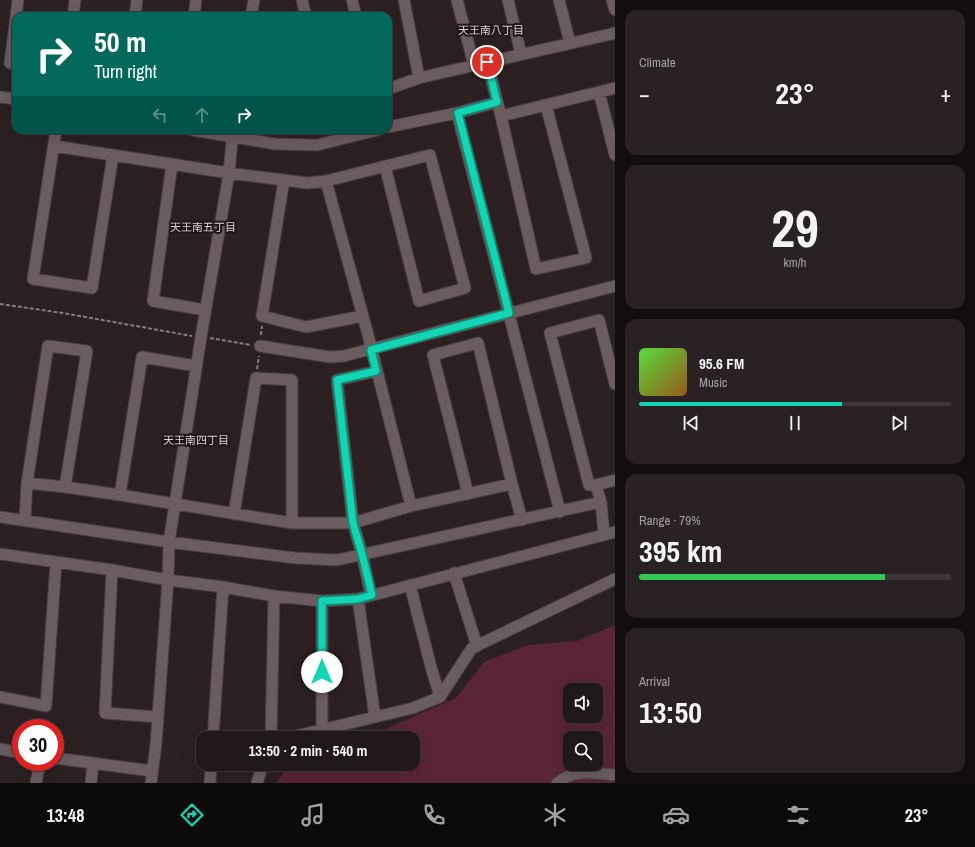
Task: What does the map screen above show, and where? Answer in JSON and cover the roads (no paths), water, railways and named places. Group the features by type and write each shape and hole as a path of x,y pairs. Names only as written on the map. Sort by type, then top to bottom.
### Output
{"street":[{"path":"16,12 18,0"},
{"path":"74,12 75,0"},
{"path":"136,12 137,0"},
{"path":"194,12 196,0"},
{"path":"252,12 254,0"},
{"path":"302,0 305,12"},
{"path":"352,0 355,12"},
{"path":"404,0 419,78"},
{"path":"457,0 474,64"},
{"path":"508,0 521,54"},
{"path":"559,0 570,43"},
{"path":"612,0 615,10"},
{"path":"392,88 419,78 474,64 615,33"},
{"path":"12,47 10,63 12,63"},
{"path":"487,62 536,269 586,258 546,105"},
{"path":"501,116 615,88"},
{"path":"599,92 615,155"},
{"path":"0,97 12,98"},
{"path":"392,126 458,113 497,102"},
{"path":"458,113 560,512"},
{"path":"56,134 33,279 92,288 113,155"},
{"path":"151,783 158,716 168,580 169,542 205,310 229,173 233,134"},
{"path":"237,134 275,144 317,146 363,134"},
{"path":"54,146 229,173 307,183 326,181 430,154 465,288 419,301 385,166"},
{"path":"172,164 153,301 205,310"},
{"path":"284,180 262,316 306,327 363,316"},
{"path":"326,181 363,316 411,506"},
{"path":"260,346 330,357 344,356 615,286"},
{"path":"615,384 599,320 550,333 589,485 596,485 615,480"},
{"path":"468,494 433,355 478,343 522,520"},
{"path":"25,520 27,483 48,346 87,351 65,487"},
{"path":"120,495 142,357 196,366"},
{"path":"372,595 353,523 337,380 376,371"},
{"path":"234,514 256,378 292,380 292,523"},
{"path":"27,483 176,503 292,523 353,523 411,506 512,484"},
{"path":"0,554 274,596 322,601 358,599 610,533 596,485"},
{"path":"0,517 169,542 295,558 337,560 444,536 480,530 601,502"},
{"path":"0,697 46,706 56,562"},
{"path":"112,570 105,712 158,716"},
{"path":"454,573 477,646"},
{"path":"318,731 413,708 440,697 472,648 615,579"},
{"path":"410,585 440,697"},
{"path":"213,731 223,587"},
{"path":"271,731 274,596"},
{"path":"358,599 375,717"},
{"path":"322,601 322,730"},
{"path":"0,749 12,751"},
{"path":"64,759 152,771"},
{"path":"91,783 93,763"},
{"path":"36,783 38,771"},
{"path":"210,783 211,771"},
{"path":"257,783 261,771"},
{"path":"557,783 565,777 581,772 615,775"}],"district":[{"name":"天王南八丁目","path":"491,30"},
{"name":"天王南五丁目","path":"203,227"},
{"name":"天王南四丁目","path":"196,440"}]}
